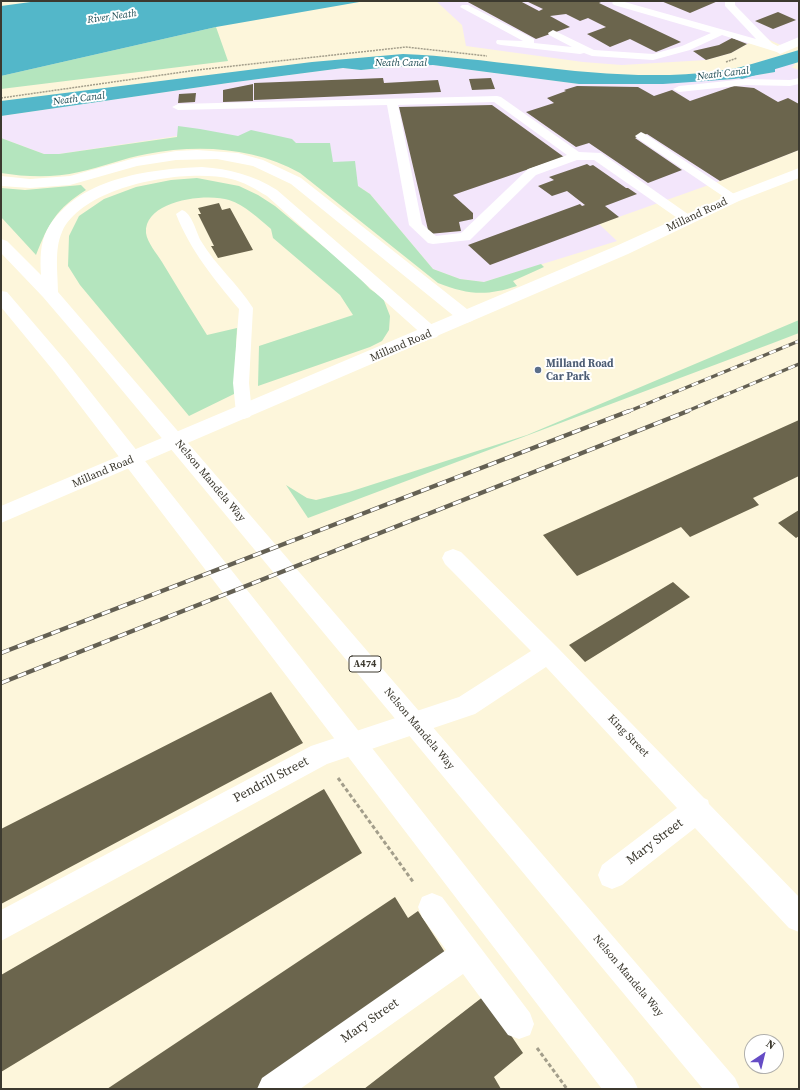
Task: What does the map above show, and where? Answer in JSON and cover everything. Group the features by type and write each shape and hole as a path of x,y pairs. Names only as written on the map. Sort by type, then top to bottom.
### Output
{"main road":[{"path":"780,50 799,41"},
{"path":"780,50 793,56"},
{"path":"1,181 28,183 79,179 156,158 200,154 223,155 262,163 282,172 296,181 466,317"},
{"path":"49,294 50,247 54,231 62,220 77,206 123,182 165,173 203,171 238,176 254,182 272,193 431,332"},
{"name":"Milland Road","path":"1,515 244,413 622,250 734,198 799,173"},
{"name":"Nelson Mandela Way","path":"1,244 49,294 724,1089"},
{"path":"4,302 59,365 622,1089"},
{"name":"King Street","path":"453,558 548,653 799,918"},
{"name":"Pendrill Street","path":"1,926 320,754 466,706 548,653"},
{"name":"Mary Street","path":"612,875 698,810"},
{"path":"432,907 519,1024"},
{"name":"Mary Street","path":"273,1089 467,953"}],"lane":[{"path":"730,1 730,6 764,44"},
{"path":"617,3 764,44 780,50"},
{"path":"465,7 539,46"},
{"path":"501,42 592,53 653,57 686,48 722,32"},
{"path":"553,33 592,53"},
{"path":"679,89 746,82 790,83 799,80"},
{"path":"178,107 497,99 576,156"},
{"path":"392,102 416,225 433,240 465,238 532,172 576,156 597,156 688,219"},
{"path":"641,136 734,198"},
{"path":"182,214 186,225 210,267 246,308 241,383 244,413"}],"path":[{"path":"720,63 733,60 764,44"},
{"path":"1,98 197,70 406,47 489,56"},
{"path":"320,754 432,907"},
{"path":"519,1024 567,1089"}],"shaded area":[{"path":"436,1 799,1 799,38 783,46 765,38 756,39 731,53 706,60 622,65 583,62 466,46 462,25"},
{"path":"792,63 795,65 791,67 799,70 799,150 720,181 599,224 617,241 484,282 460,279 433,269 370,194 299,146 190,134 59,154 44,154 1,138 1,116 343,68 361,70 433,65 579,84 734,79 775,72 775,68"}],"green space":[{"path":"216,27 228,61 1,89 1,76"},
{"path":"178,126 238,136 251,130 292,139 296,143 330,143 333,162 355,161 358,186 370,194 433,269 460,279 484,282 541,264 544,267 513,281 517,286 487,293 468,292 438,283 300,173 282,164 245,153 225,150 186,149 138,156 69,174 30,176 1,173 1,138 44,154 59,154 177,137"},
{"path":"197,178 239,186 258,195 275,206 354,272 370,289 383,298 390,316 389,330 382,341 370,347 258,386 259,346 353,315 340,295 273,238 271,229 241,205 219,198 206,198 178,202 166,206 155,213 148,222 146,233 150,244 207,335 237,328 234,394 189,416 80,285 68,266 69,236 79,216 104,199 136,187 171,180"},
{"path":"81,185 86,190 60,210 45,234 36,255 1,217 1,188 25,190"},
{"path":"799,320 799,333 308,518 286,485 307,498 316,500 349,492 527,435"}],"water":[{"name":"River Neath","path":"38,1 365,1 216,27 1,76 1,6"},
{"path":"403,54 450,57 544,68 640,75 687,74 733,69 779,57 792,63 775,68 775,72 734,79 663,84 579,84 433,65 361,70 343,68 1,116 1,101 312,62"}],"building":[{"path":"466,1 520,1 539,11 543,9 526,1 603,1 599,3 681,42 656,52 630,39 610,47 587,34 606,27 588,18 580,21 566,14 550,16 570,27 536,39"},
{"path":"661,1 718,1 690,13"},
{"path":"778,12 796,20 773,29 755,21"},
{"path":"732,38 747,44 731,53 706,60 693,51 719,45"},
{"path":"383,78 384,83 438,80 441,92 254,100 254,83"},
{"path":"491,78 495,89 472,90 469,79"},
{"path":"253,84 253,101 223,102 223,90"},
{"path":"577,86 638,87 654,96 672,90 690,101 734,86 754,88 778,102 788,98 799,104 799,150 720,181 647,134 635,138 682,170 648,183 589,143 576,147 526,112 554,103 547,98"},
{"path":"196,93 195,102 178,103 179,94"},
{"path":"492,105 564,157 453,195 473,213 473,219 459,222 461,231 429,234 399,107"},
{"path":"587,164 590,166 593,165 637,194 605,206 619,217 490,265 468,245 580,204 582,206 585,205 567,191 552,196 538,186 554,180 549,177"},
{"path":"219,203 222,210 230,208 253,250 218,258 211,246 214,246 198,214 201,214 198,208"},
{"path":"799,420 799,476 753,498 759,505 690,537 681,527 577,576 543,535"},
{"path":"799,510 799,536 796,538 778,523"},
{"path":"673,582 690,597 585,662 569,645"},
{"path":"271,692 303,743 1,904 1,829"},
{"path":"324,789 362,853 1,1072 1,975"},
{"path":"395,897 408,918 418,911 448,957 262,1089 107,1089"},
{"path":"484,996 523,1053 494,1077 501,1089 364,1089"}],"waterway":[{"name":"Neath Canal","path":"742,73 799,56"}],"railway":[{"path":"627,412 799,341"},
{"path":"685,412 799,364"},
{"path":"1,653 629,411"},
{"path":"1,683 688,411"}],"place":[{"name":"Milland Road Car Park","path":"538,370"}]}
